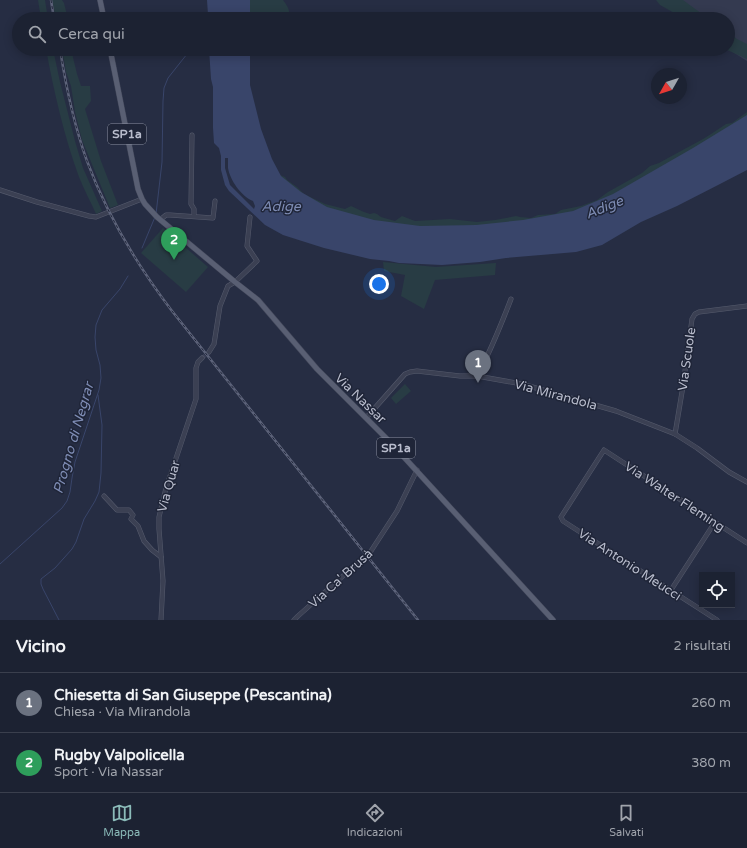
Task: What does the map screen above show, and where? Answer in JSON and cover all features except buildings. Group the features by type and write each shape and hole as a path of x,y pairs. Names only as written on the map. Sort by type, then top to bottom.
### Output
{"main road":[{"path":"100,0 103,12"},
{"name":"Via Nassar","path":"111,56 138,189 142,199 151,211 234,282 258,300 317,369 417,470 553,620"}],"street":[{"path":"192,135 192,204 194,216"},
{"path":"0,190 37,202 96,217 142,199"},
{"path":"159,219 170,214 213,218 215,202"},
{"path":"208,352 214,344 220,306 228,286 257,261 247,246 250,217"},
{"path":"477,376 499,332 511,299"},
{"name":"Via Scuole","path":"675,434 692,319 695,314 699,312 747,306"},
{"name":"Via Quar","path":"161,620 163,581 158,529 166,488 196,399 196,368 198,362 202,358"},
{"name":"Via Mirandola","path":"366,418 404,374 417,371 460,376 477,376 522,384 616,411 675,434 697,448 729,472 747,482"},
{"name":"Via Walter Fleming","path":"563,521 561,517 604,450 747,542"},
{"name":"Via Ca' Brusà","path":"294,620 371,551 397,511 417,470"},
{"path":"104,496 116,510 128,510 133,515 131,519 138,526 144,541 161,557"},
{"name":"Via Antonio Meucci","path":"563,521 717,620"},
{"path":"671,590 715,522"}],"shaded area":[{"path":"38,0 45,0 47,12 40,12"},
{"path":"52,0 62,0 66,12 55,12"},
{"path":"247,0 283,0 289,12 249,12"},
{"path":"656,0 683,0 699,12 672,12 660,5"},
{"path":"661,0 747,0 747,61 735,53 735,12 677,12"},
{"path":"735,37 747,44 747,59 735,54"},
{"path":"47,56 54,56 83,168 102,211 96,214 79,177 64,130"},
{"path":"63,56 73,56 81,86 90,86 91,101 85,109 101,161 118,205 110,208 82,140 75,112 71,86 66,72"},
{"path":"747,112 747,119 622,189 612,199 532,224 385,228 300,199 280,175 285,177 304,194 325,204 345,209 351,206 364,212 370,214 374,213 381,217 395,221 402,216 415,221 450,219 477,222 516,216 531,218 538,215 555,214 561,210 581,206 597,200 608,192 642,173 650,166 659,163 703,139 726,124 732,123"},
{"path":"163,228 208,267 186,292 141,253"},
{"path":"383,262 436,267 496,263 495,275 435,280 424,309 401,296 405,275 384,271"},
{"path":"405,384 411,391 396,404 391,398"}],"water":[{"path":"207,0 250,0 250,12 208,12"},
{"name":"Adige","path":"209,56 250,56 250,85 261,129 272,159 281,176 301,192 327,207 374,220 420,226 476,225 523,220 573,211 613,194 747,115 747,170 677,206 641,222 602,245 576,252 442,265 399,263 370,259 324,248 283,235 265,225 229,191 225,185 221,170 221,156 219,148 214,143 213,87","holes":["225,158 228,158 228,168 231,178 240,192 253,201 255,206 254,209 230,185 225,168"]}],"waterway":[{"name":"Progno di Negrar","path":"156,214 162,162 164,88 168,78 185,56"},
{"name":"Progno di Negrar","path":"142,248 155,217"},
{"name":"Progno di Negrar","path":"0,564 62,508 67,501 75,462 99,390 101,378 100,365 96,350 96,325 102,310 120,289 128,276"},
{"path":"59,620 43,589 41,579 55,568 72,549 84,519 99,492 102,425 98,395"}],"tunnel":[{"path":"202,358 209,352"}],"railway":[{"path":"51,0 53,12"},
{"path":"61,56 71,106 87,161 113,220 135,258 172,311 418,620"}],"place":[{"name":"Rugby Valpolicella","path":"174,260"},
{"name":"Chiesetta di San Giuseppe (Pescantina)","path":"478,383"}]}
